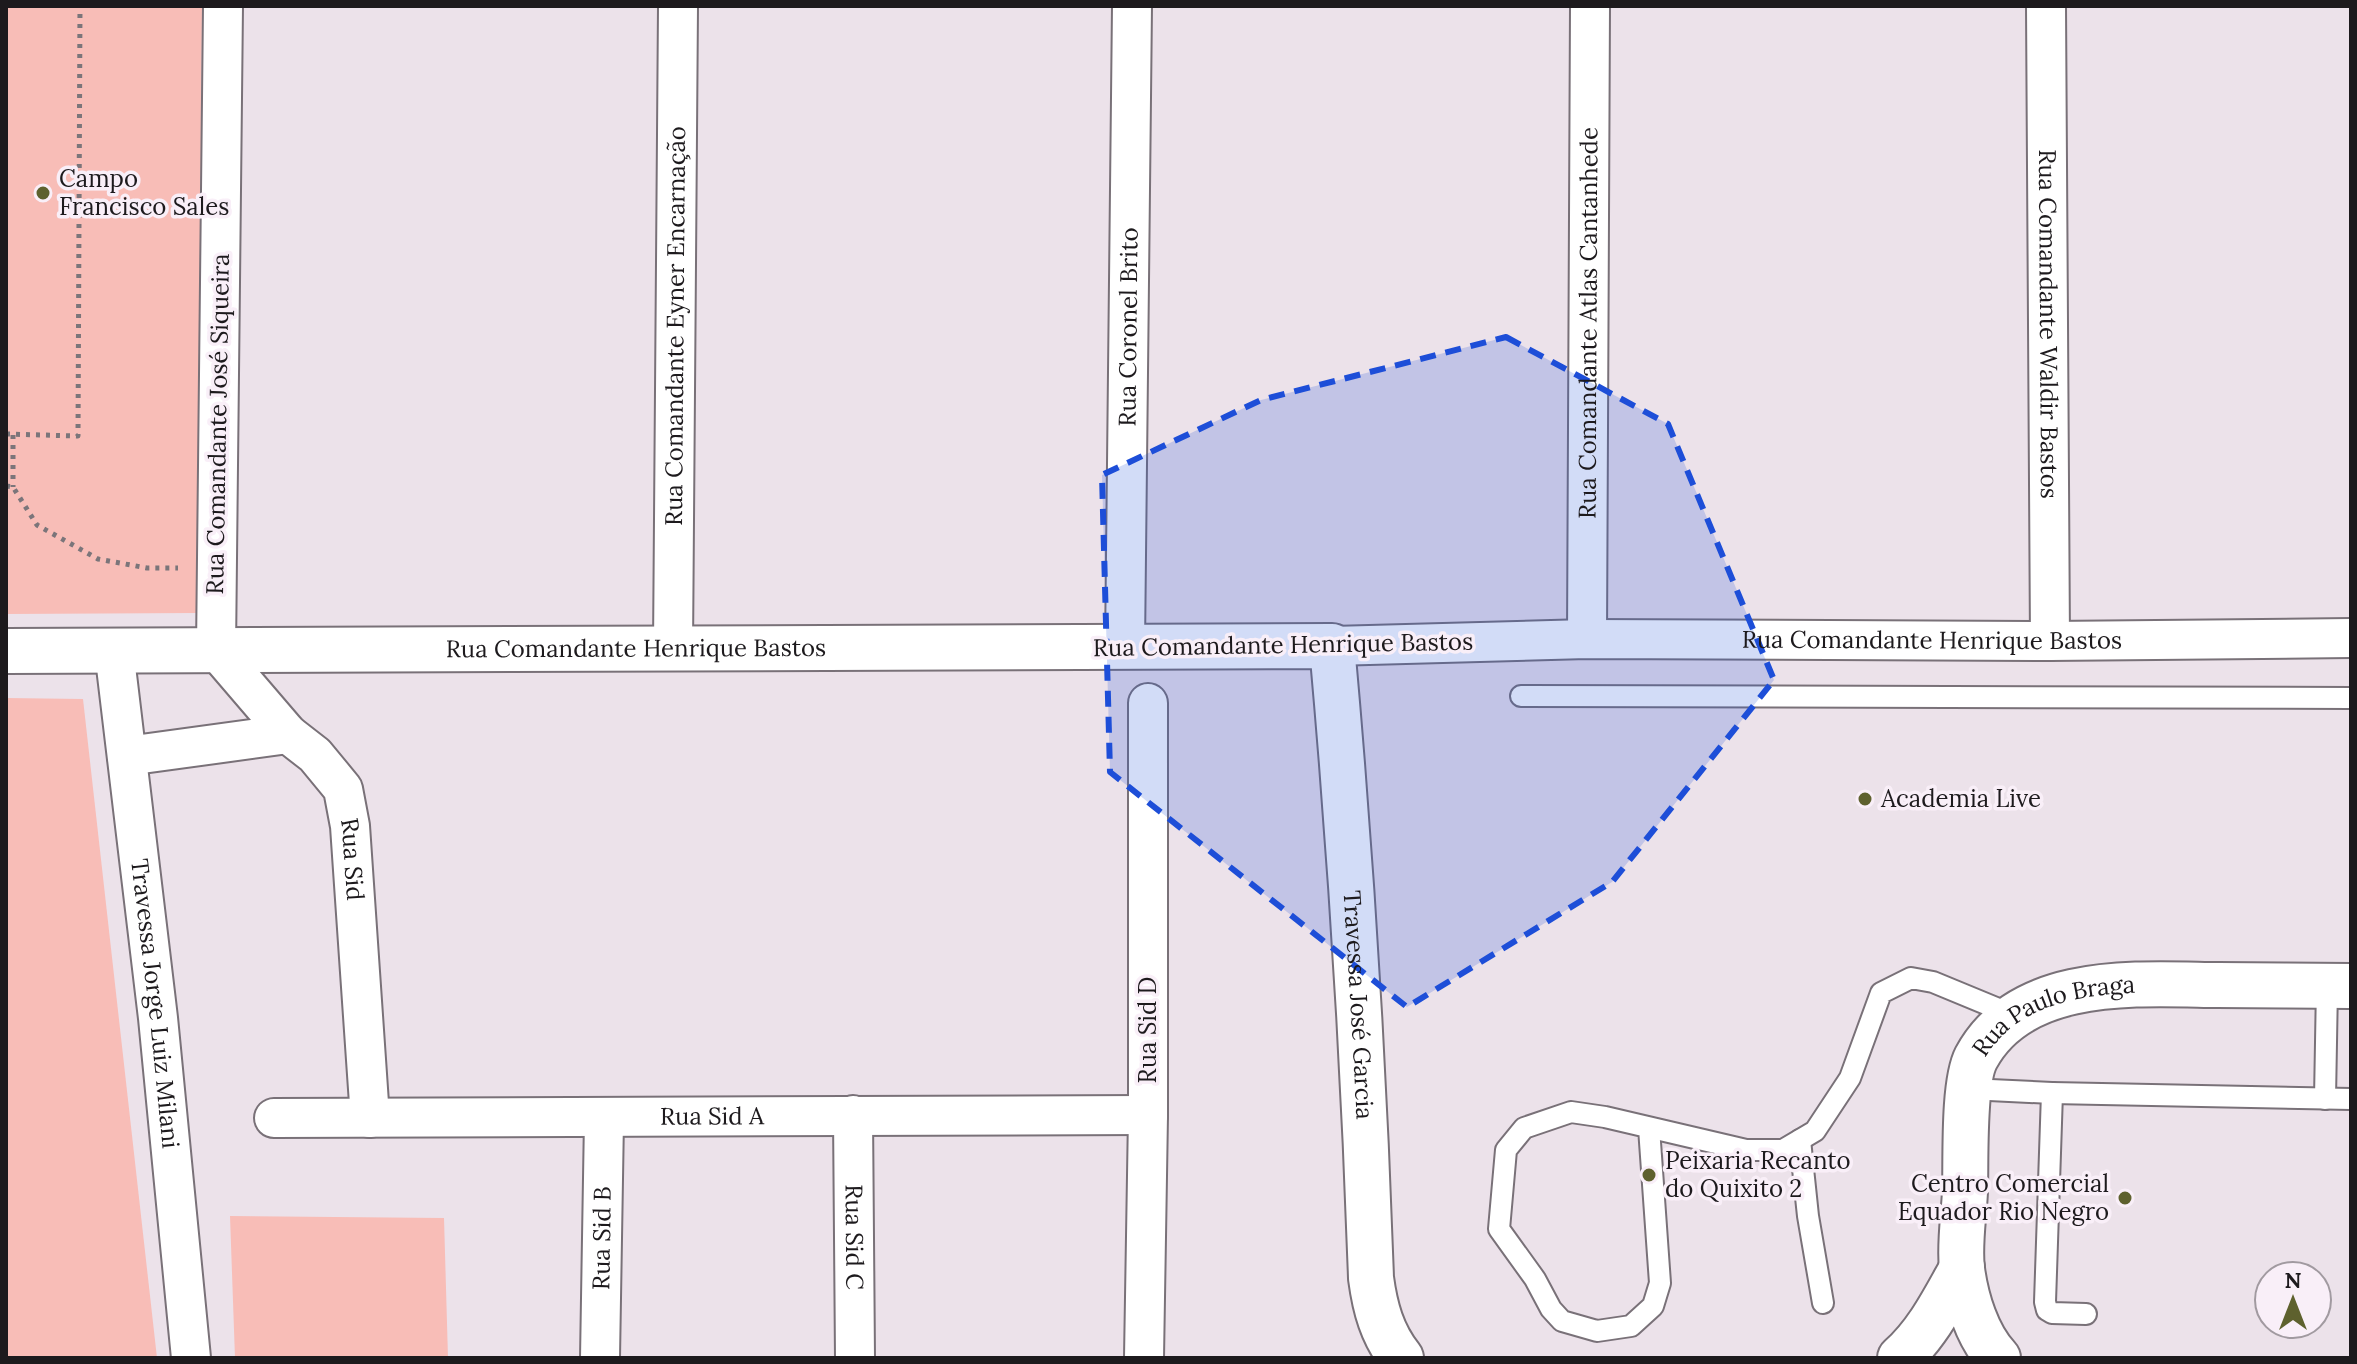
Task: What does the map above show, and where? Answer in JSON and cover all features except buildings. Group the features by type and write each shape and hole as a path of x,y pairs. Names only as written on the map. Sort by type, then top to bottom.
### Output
{"street":[{"name":"Rua Comandante José Siqueira","path":"216,650 223,6"},
{"name":"Rua Comandante Eyner Encarnação","path":"673,648 678,6"},
{"name":"Rua Coronel Brito","path":"1125,647 1132,6"},
{"name":"Rua Comandante Atlas Cantanhede","path":"1587,639 1590,6"},
{"name":"Rua Comandante Waldir Bastos","path":"2046,6 2050,641"},
{"name":"Rua Comandante Henrique Bastos","path":"6,651 1332,646 1587,639 2050,641 2351,638"},
{"name":"Travessa José Garcia","path":"1332,646 1348,820 1359,995 1371,1278 1376,1314 1401,1358"},
{"name":"Travessa Jorge Luiz Milani","path":"114,650 158,1018 191,1358"},
{"name":"Rua Sid","path":"216,650 288,734 315,755 343,789 350,826 370,1118"},
{"name":"Rua Sid D","path":"1144,1358 1148,1115 1148,703"},
{"path":"127,756 288,734"},
{"name":"Rua Paulo Braga","path":"1998,1358 1990,1350 1974,1317 1962,1268 1969,1089 1975,1059 2013,1015 2058,996 2125,985 2339,986"},
{"name":"Rua Sid C","path":"853,1115 855,1358"},
{"name":"Rua Sid A","path":"274,1118 1148,1115"},
{"name":"Rua Sid B","path":"600,1358 604,1119"},
{"name":"Rua Paulo Braga","path":"1900,1358 1931,1324 1962,1268"}],"lane":[{"path":"1521,696 2351,698"},
{"path":"1649,1128 1660,1283 1653,1306 1631,1326 1597,1331 1562,1321 1499,1229 1506,1150 1524,1128 1571,1112 1605,1117 1746,1150 1783,1150 1815,1131 1850,1078 1881,993 1911,978 1933,982 2013,1015"},
{"path":"2325,1099 2339,986"},
{"path":"1969,1089 2351,1099"},
{"path":"2052,1093 2045,1302 2047,1310 2052,1313 2086,1314"},
{"path":"1800,1140 1808,1216 1823,1303"}],"path":[{"path":"80,6 78,436 10,434 10,487 37,525 98,559 147,568 185,568"}],"highlighted area":[{"path":"1506,337 1668,424 1774,680 1612,882 1407,1007 1110,772 1102,475 1261,400"}],"shaded area":[{"path":"6,6 202,6 198,613 6,614"},
{"path":"6,698 83,699 157,1358 6,1358"},
{"path":"230,1216 444,1218 448,1358 235,1358"}],"place":[{"name":"Campo Francisco Sales","path":"43,193"},
{"name":"Academia Live","path":"1865,799"},
{"name":"Peixaria Recanto do Quixito 2","path":"1649,1175"},
{"name":"Centro Comercial Equador Rio Negro","path":"2125,1198"}]}
